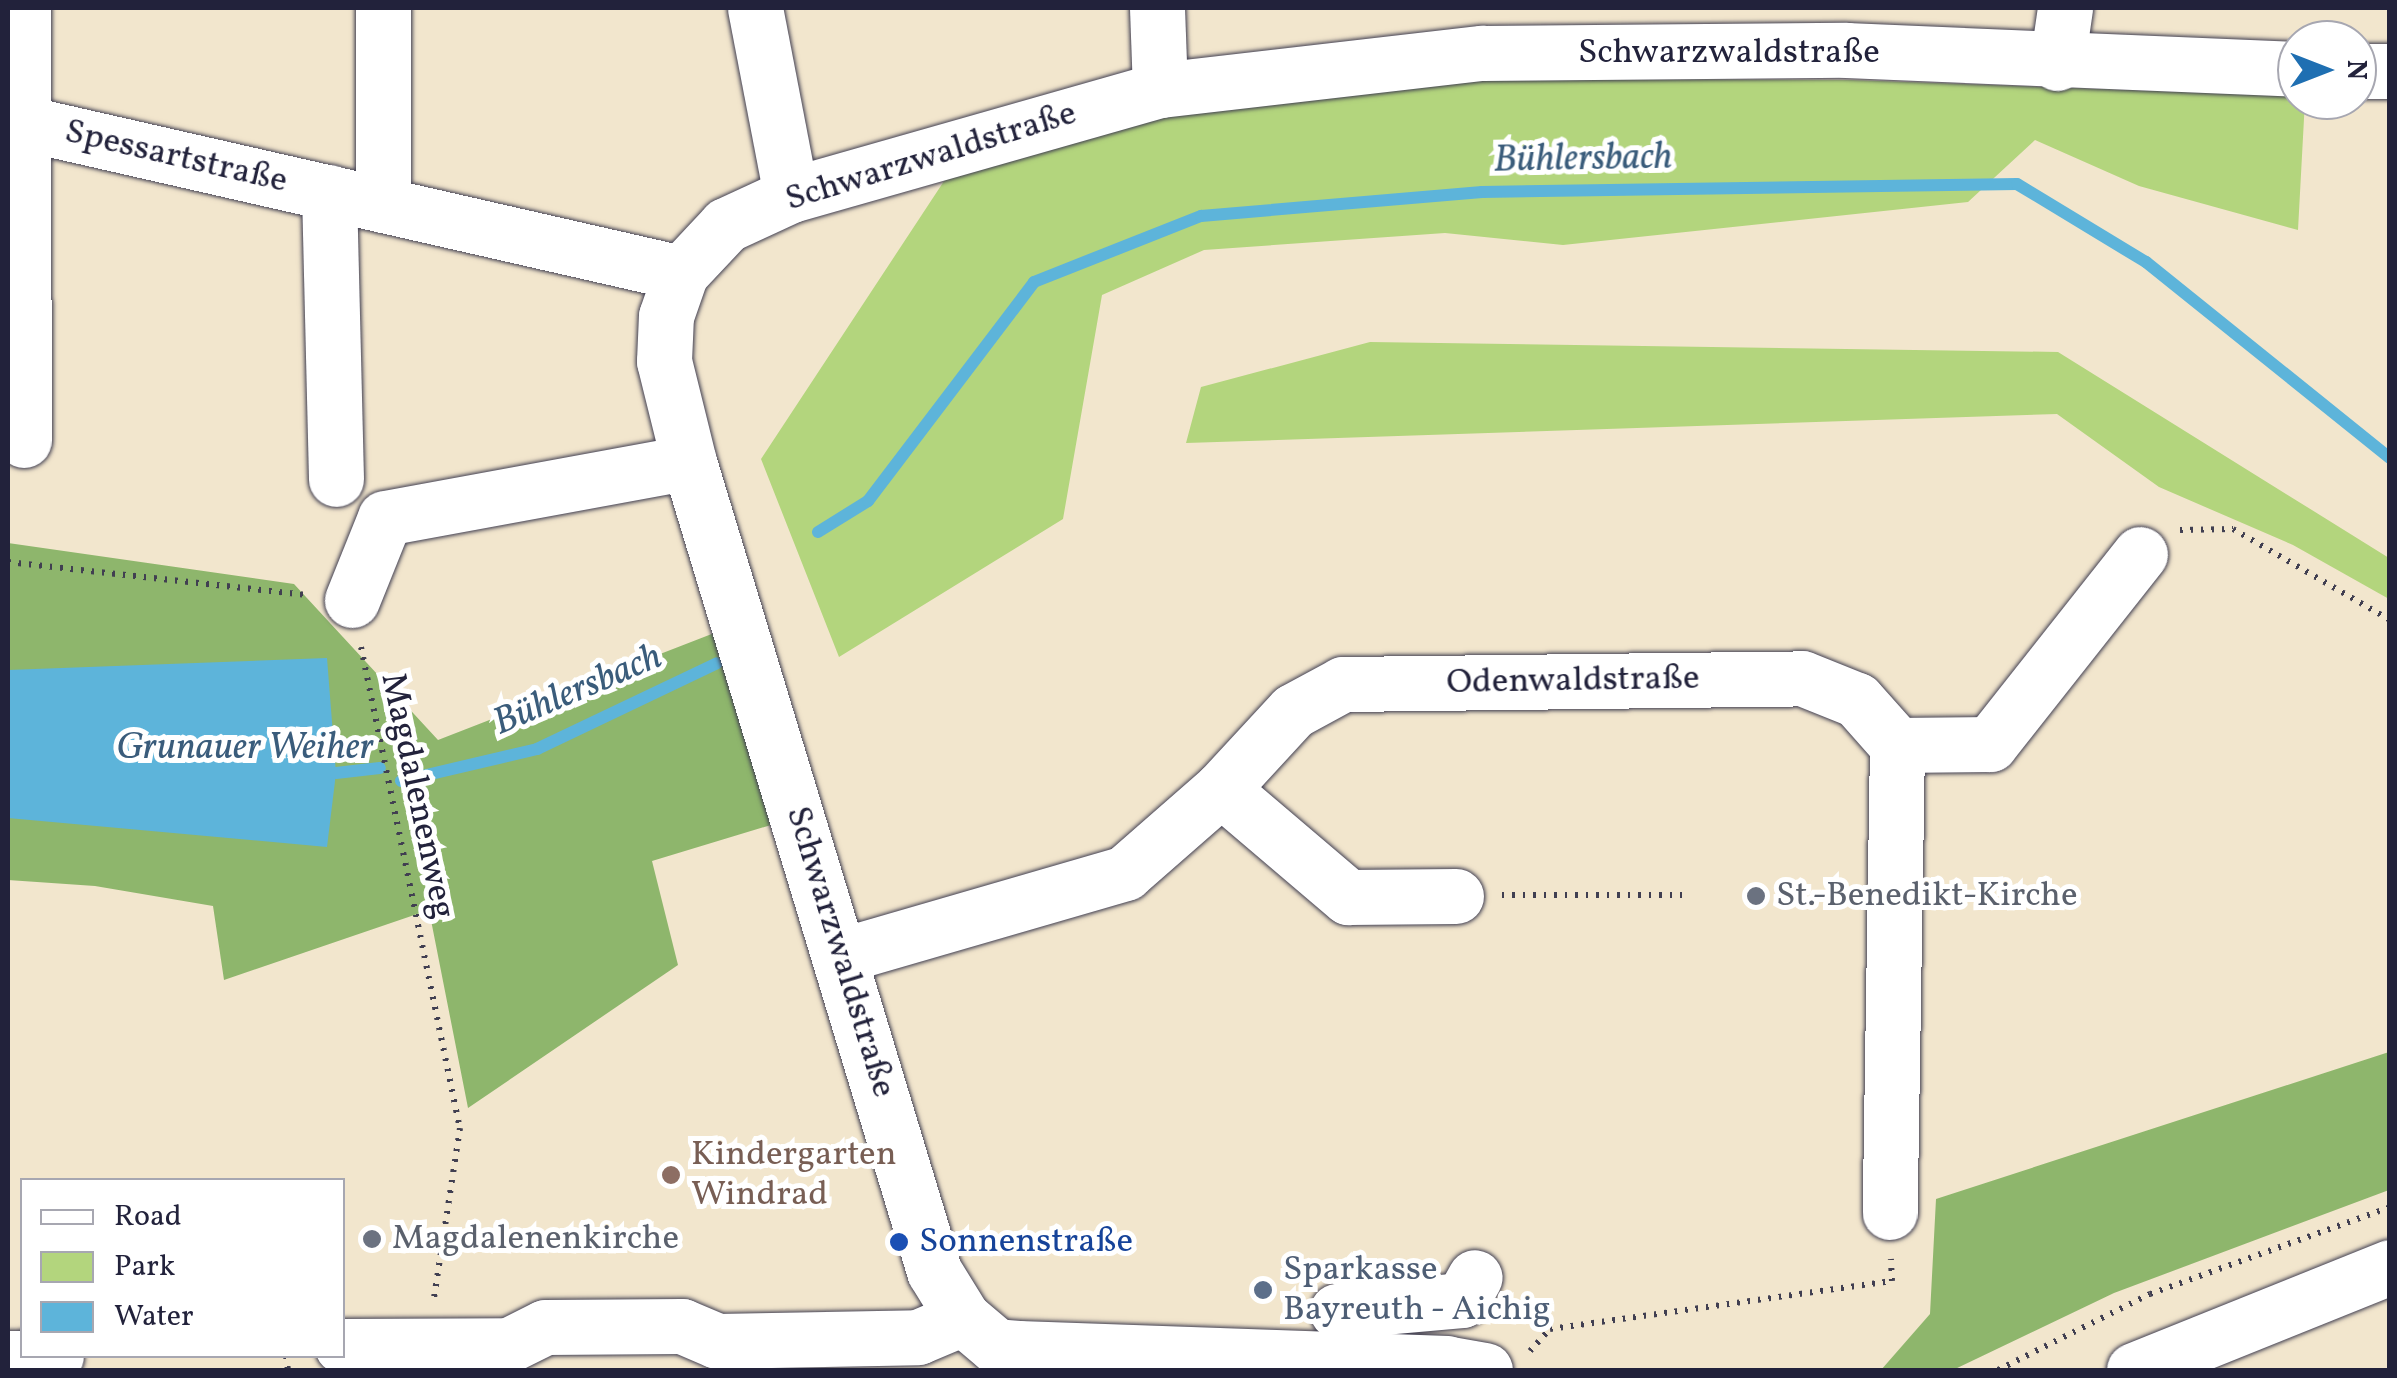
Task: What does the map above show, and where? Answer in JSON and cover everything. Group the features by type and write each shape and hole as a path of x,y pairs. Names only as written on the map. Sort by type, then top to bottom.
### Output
{"street":[{"name":"Spessartstraße","path":"22,8 18,134 24,440"},
{"path":"383,205 384,8"},
{"path":"755,8 791,195"},
{"path":"1156,8 1160,90"},
{"path":"2057,63 2065,8"},
{"name":"Schwarzwaldstraße","path":"963,1318 934,1270 843,954 689,462 664,361 666,316 681,273 726,225 791,195 1160,90 1482,52 1846,50 2057,63 2277,68"},
{"name":"Spessartstraße","path":"18,134 329,192 681,273"},
{"name":"Spessartstraße","path":"329,192 336,479"},
{"path":"352,600 385,518 689,462"},
{"path":"1890,1212 1896,745 1990,744 2140,554"},
{"name":"Odenwaldstraße","path":"843,954 1125,873 1221,789 1293,711 1343,684 1802,678 1857,700 1896,745"},
{"path":"1221,789 1348,896 1456,896"},
{"path":"2134,1370 2390,1267"},
{"path":"345,1346 509,1345 545,1327 682,1326 716,1341 918,1337 963,1318 996,1346 1229,1365 1338,1316 1462,1300 1475,1277"},
{"path":"1338,1316 1504,1364"}],"path":[{"path":"2140,554 2187,526 2233,529 2390,620"},
{"path":"8,562 352,600"},
{"name":"Magdalenenweg","path":"352,600 460,1128 427,1343"},
{"path":"1456,896 1682,895"},
{"path":"1998,1370 2150,1294 2390,1208"},
{"path":"1504,1364 1550,1329 1892,1281 1890,1212"}],"green space":[{"path":"1471,79 1851,80 2277,95 2277,120 2304,120 2298,230 2139,186 2035,140 1968,202 1563,245 1445,233 1204,250 1102,295 1063,519 839,657 761,459 950,172 1170,109"},
{"path":"1370,342 2058,352 2389,558 2389,599 2293,545 2159,487 2057,414 1186,443 1201,387"},
{"path":"8,543 294,584 438,740 722,630 784,821 652,861 678,965 468,1108 429,910 224,980 213,906 95,886 8,880"},
{"path":"2389,1052 2389,1190 2114,1293 1953,1370 1881,1370 1930,1314 1936,1199"}],"water":[{"name":"Grunauer Weiher","path":"327,658 336,773 327,847 8,818 8,670"}],"waterway":[{"name":"Bühlersbach","path":"818,532 868,501 1034,282 1201,216 1482,192 2017,184 2146,262 2390,458"},
{"name":"Bühlersbach","path":"401,781 537,749 717,663"},
{"name":"Bühlersbach","path":"336,773 380,768"}],"place":[{"name":"St.-Benedikt-Kirche","path":"1756,896"},
{"name":"Kindergarten Windrad","path":"671,1175"},
{"name":"Magdalenenkirche","path":"372,1239"},
{"name":"Sonnenstraße","path":"899,1242"},
{"name":"Sparkasse Bayreuth - Aichig","path":"1263,1290"}]}
